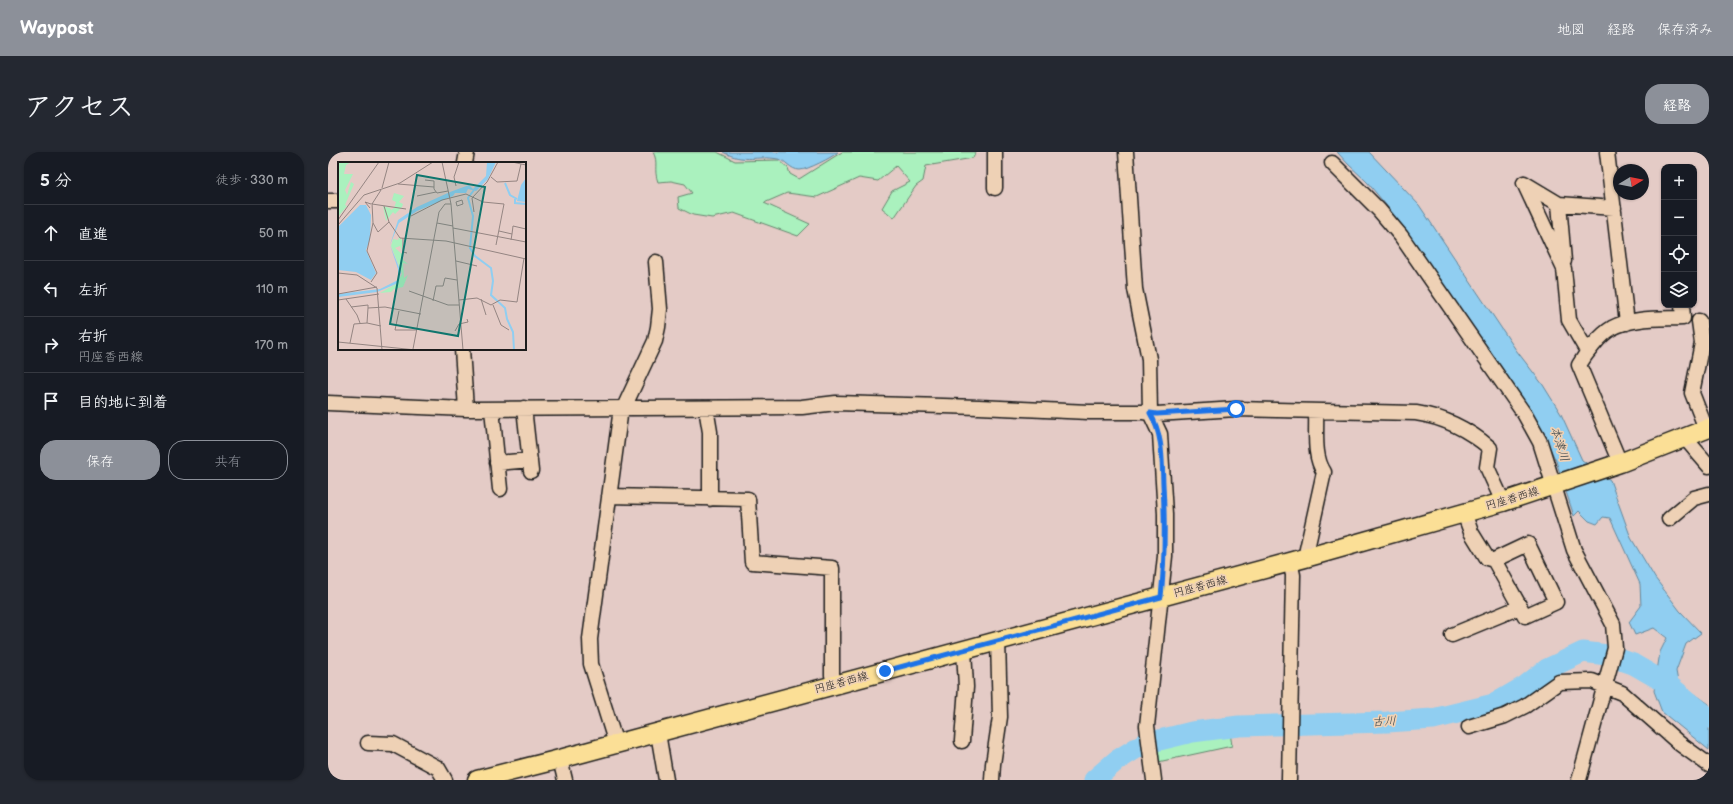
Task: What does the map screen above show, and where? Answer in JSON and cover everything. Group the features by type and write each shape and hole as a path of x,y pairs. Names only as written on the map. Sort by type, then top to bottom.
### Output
{"main road":[{"name":"円座香西線","path":"477,780 658,733 1298,560 1503,502 1620,463 1707,428"}],"street":[{"path":"465,162 467,152"},
{"path":"995,152 996,188"},
{"path":"1126,152 1135,290 1149,359 1150,413 1160,434 1162,452 1165,556 1147,726 1154,780"},
{"path":"1607,152 1627,323"},
{"path":"1332,163 1379,210 1401,236 1525,415 1540,442 1555,485 1574,550 1613,624 1615,648 1604,682 1579,780"},
{"path":"1564,269 1524,183 1559,204 1614,208"},
{"path":"1559,204 1569,320 1587,351"},
{"path":"616,744 591,664 590,639 620,416 655,342 658,327 660,309 656,262"},
{"path":"1620,463 1579,365 1587,351 1612,328 1627,323 1683,311 1704,320 1702,343 1692,393 1707,428"},
{"path":"462,350 466,409"},
{"path":"328,403 466,409 802,407 836,403 1157,414 1236,409 1316,412 1416,413 1434,416 1445,421 1474,436 1490,448 1487,467 1503,502"},
{"path":"498,463 530,466 524,408"},
{"path":"706,408 710,432 710,498"},
{"path":"492,409 500,489"},
{"path":"1289,780 1293,575 1324,472 1320,466 1317,453 1316,412"},
{"path":"1685,438 1709,466"},
{"path":"1669,519 1694,498 1709,494"},
{"path":"609,496 748,499 752,562 832,568 832,675 835,684"},
{"path":"1464,513 1471,532 1487,558 1494,560 1528,544 1556,602 1525,616 1494,560"},
{"path":"1452,635 1520,607"},
{"path":"992,780 1000,717 998,640"},
{"path":"962,741 966,687 964,650"},
{"path":"1469,727 1504,716 1524,706 1559,682 1604,682 1622,693 1680,744 1709,765"},
{"path":"658,733 666,780"},
{"path":"368,744 393,744 438,768 445,780"},
{"path":"560,759 565,780"}],"green space":[{"path":"653,152 717,152 735,161 779,160 788,168 790,174 799,179 842,152 976,152 973,158 926,166 923,181 916,186 894,218 882,208 892,191 910,182 896,166 878,181 859,178 817,197 787,193 764,203 810,224 798,236 734,213 712,218 693,215 679,208 678,197 692,193 685,184 671,181 658,182 656,160"},
{"path":"1219,732 1230,732 1232,746 1158,762 1155,745"}],"water":[{"path":"723,152 838,152 820,163 808,168 797,170 778,159 738,158"},
{"name":"本津川","path":"1337,152 1369,152 1419,205 1516,350 1543,385 1561,414 1582,460 1610,480 1631,538 1655,578 1680,611 1701,633 1686,644 1676,671 1678,682 1709,704 1709,750 1662,712 1654,691 1660,652 1667,638 1654,628 1635,635 1629,622 1641,606 1640,584 1610,518 1603,517 1597,524 1589,521 1579,511 1574,516 1556,461 1538,422 1391,211 1367,182"}],"waterway":[{"name":"古川","path":"1094,780 1116,761 1143,744 1192,732 1239,726 1387,722 1433,719 1494,704 1525,686 1547,669 1583,652 1607,655 1633,664 1666,683 1709,718"}],"route":[{"path":"885,671 1025,632 1161,597 1165,556 1165,514 1162,452 1160,434 1155,420 1150,413 1157,414 1236,409"}]}
